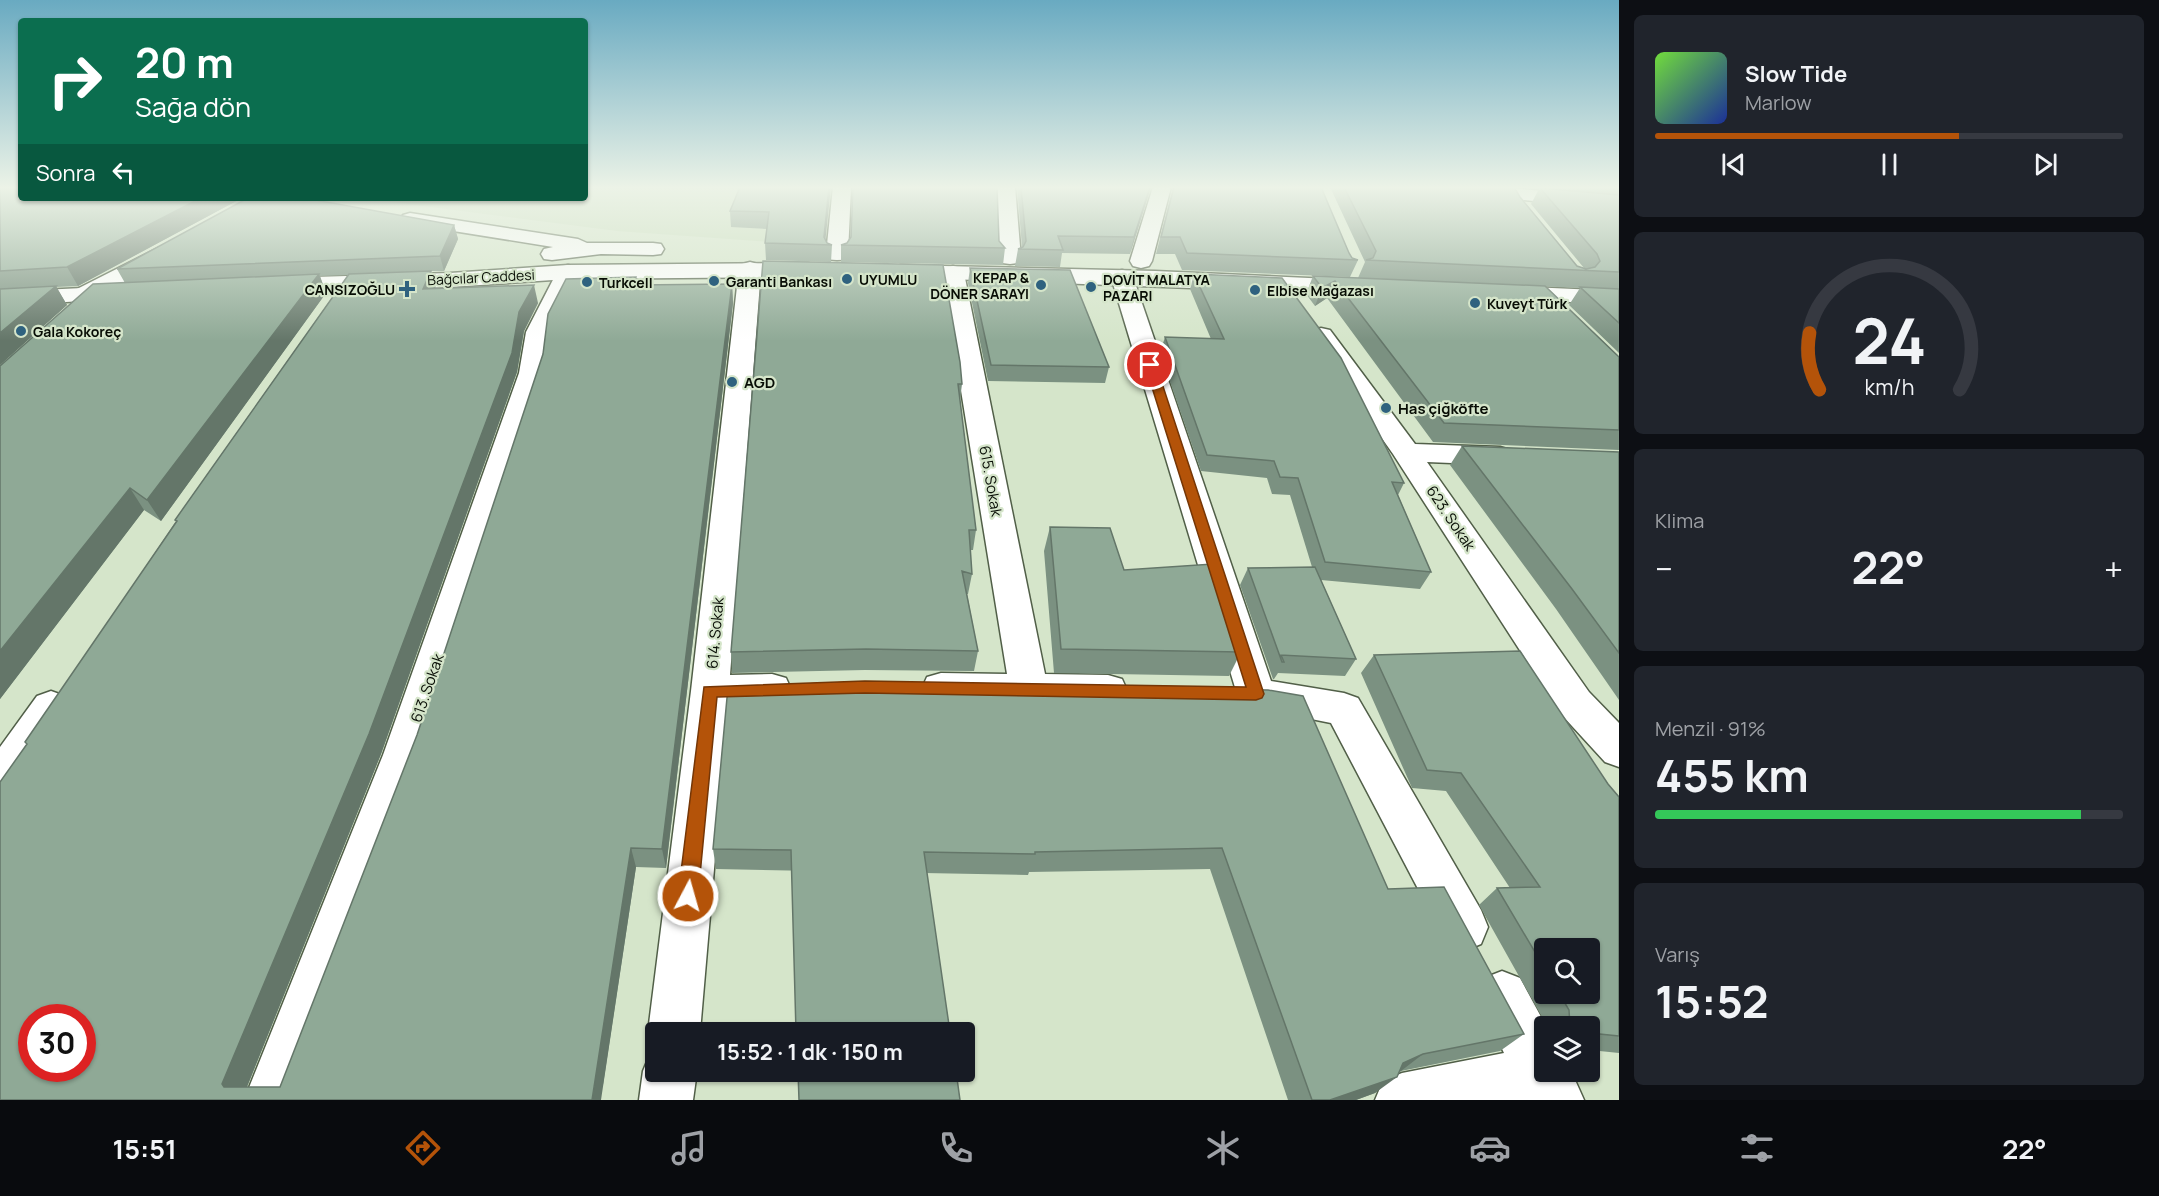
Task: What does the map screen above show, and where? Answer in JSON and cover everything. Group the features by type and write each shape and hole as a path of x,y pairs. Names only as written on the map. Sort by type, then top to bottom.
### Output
{"street":[{"path":"538,238 601,248"},
{"path":"837,254 838,238"},
{"path":"1009,238 1010,258"},
{"path":"1143,238 1132,269 1238,693 1344,709 1550,1086 1402,1100"},
{"path":"70,319 89,295 177,244"},
{"name":"Bağcılar Caddesi","path":"279,285 601,248 672,250"},
{"name":"Bağcılar Caddesi","path":"256,286 450,280 568,272 750,269 953,273 1132,269 1370,278 1284,284 1132,269 1010,258 695,250"},
{"name":"614. Sokak","path":"675,1022 710,691 750,269"},
{"name":"613. Sokak","path":"271,1100 404,755 532,373 538,333 568,272"},
{"name":"615. Sokak","path":"953,273 1029,688"},
{"path":"1619,280 1492,283 1542,295 1619,298"},
{"path":"327,312 348,283"},
{"name":"623. Sokak","path":"1284,284 1406,452 1575,703 1619,750"},
{"path":"0,299 142,292"},
{"path":"1542,295 1568,320"},
{"path":"1406,452 1524,457"},
{"path":"0,781 68,683"},
{"path":"900,687 1149,691"},
{"path":"710,691 806,689"},
{"path":"666,1100 668,1082"}],"shaded area":[{"path":"720,238 829,238 828,246"}],"building":[{"path":"0,238 123,238 67,267 0,271"},
{"path":"174,238 448,238 440,256 117,269"},
{"path":"766,238 825,238 827,243 832,245 765,243"},
{"path":"850,238 999,238 1005,248 841,245 847,243"},
{"path":"1026,238 1059,238 1063,250 1018,249 1023,247"},
{"path":"1181,238 1343,238 1352,258 1358,260 1187,253"},
{"path":"1370,238 1554,238 1577,266 1586,269 1595,267 1600,261 1583,238 1619,238 1619,272 1366,260 1373,258 1376,251"},
{"path":"763,261 943,265 960,362 962,384 958,384 976,530 969,530 972,574 962,571 978,651 866,649 731,652"},
{"path":"970,268 1070,270 1109,367 991,365"},
{"path":"431,271 423,289 534,285 519,312 512,353 369,734 222,1084 224,1087 280,1087 417,735 543,354 548,314 566,279 636,277 634,285 732,284 662,849 631,848 592,1100 0,1100 0,782 177,521 175,520 349,274"},
{"path":"319,274 147,500 130,488 0,651 0,366 93,284"},
{"path":"1194,274 1282,278 1341,358 1404,483 1392,482 1431,572 1325,562 1298,478 1280,477 1274,461 1207,455 1165,337 1224,339"},
{"path":"1313,276 1545,286 1619,357 1619,430 1444,423 1335,281 1322,288"},
{"path":"56,286 0,333 0,289"},
{"path":"1580,287 1619,289 1619,323"},
{"path":"1462,446 1619,452 1619,653 1572,589"},
{"path":"1050,527 1110,528 1124,570 1213,564 1241,652 1061,649"},
{"path":"1315,567 1356,659 1281,655 1284,662 1282,662 1248,568"},
{"path":"1520,651 1608,784 1619,797 1619,1036 1600,1034 1600,1016 1569,1016 1565,1004 1600,1004 1600,938 1534,938 1534,950 1497,888 1540,887 1461,773 1427,770 1374,655"},
{"path":"866,683 985,685 986,691 1064,694 1063,686 1268,690 1303,696 1388,889 1444,887 1524,1034 1423,1054 1403,1063 1397,1077 1330,1100 1312,1100 1222,848 1035,852 1035,854 924,852 949,1022 796,1022 791,850 713,849 728,687"},
{"path":"798,1082 958,1082 960,1100 799,1100"}],"place":[{"name":"UYUMLU","path":"847,279"},
{"name":"Garanti Bankası","path":"714,281"},
{"name":"Turkcell","path":"587,282"},
{"name":"KEPAP & DÖNER SARAYI","path":"1041,285"},
{"name":"DOVİT MALATYA PAZARI","path":"1091,287"},
{"name":"CANSIZOĞLU","path":"407,289"},
{"name":"Elbise Mağazası","path":"1255,290"},
{"name":"Kuveyt Türk","path":"1475,303"},
{"name":"Gala Kokoreç","path":"21,331"},
{"name":"AGD","path":"732,382"},
{"name":"Has çiğköfte","path":"1386,408"}],"route":[{"path":"688,896 710,691 865,687 1029,688 1256,694 1150,365"}]}
